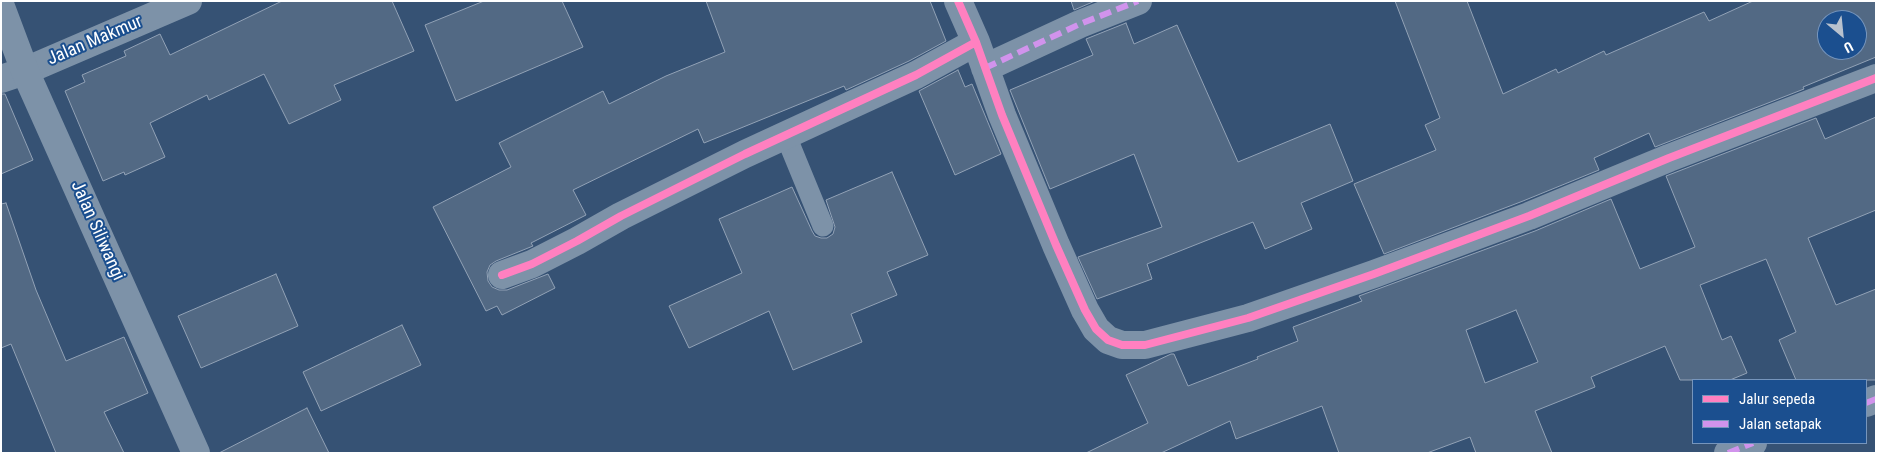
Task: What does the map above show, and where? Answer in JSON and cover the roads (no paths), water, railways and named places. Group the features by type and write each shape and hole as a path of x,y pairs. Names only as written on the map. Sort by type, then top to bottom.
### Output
{"street":[{"name":"Jalan Makmur","path":"13,75 188,1"},
{"path":"958,1 976,42 1009,132 1085,310 1096,329 1108,340 1122,345 1145,345 1248,318 1502,226 1669,158 1876,78"},
{"path":"985,68 1080,24 1138,1"},
{"name":"Jalan Siliwangi","path":"1,7 13,75 196,453"},
{"path":"502,275 532,264 664,194 745,154 916,76 976,42"},
{"path":"1728,453 1750,444"}],"lane":[{"path":"786,136 823,226"}]}
